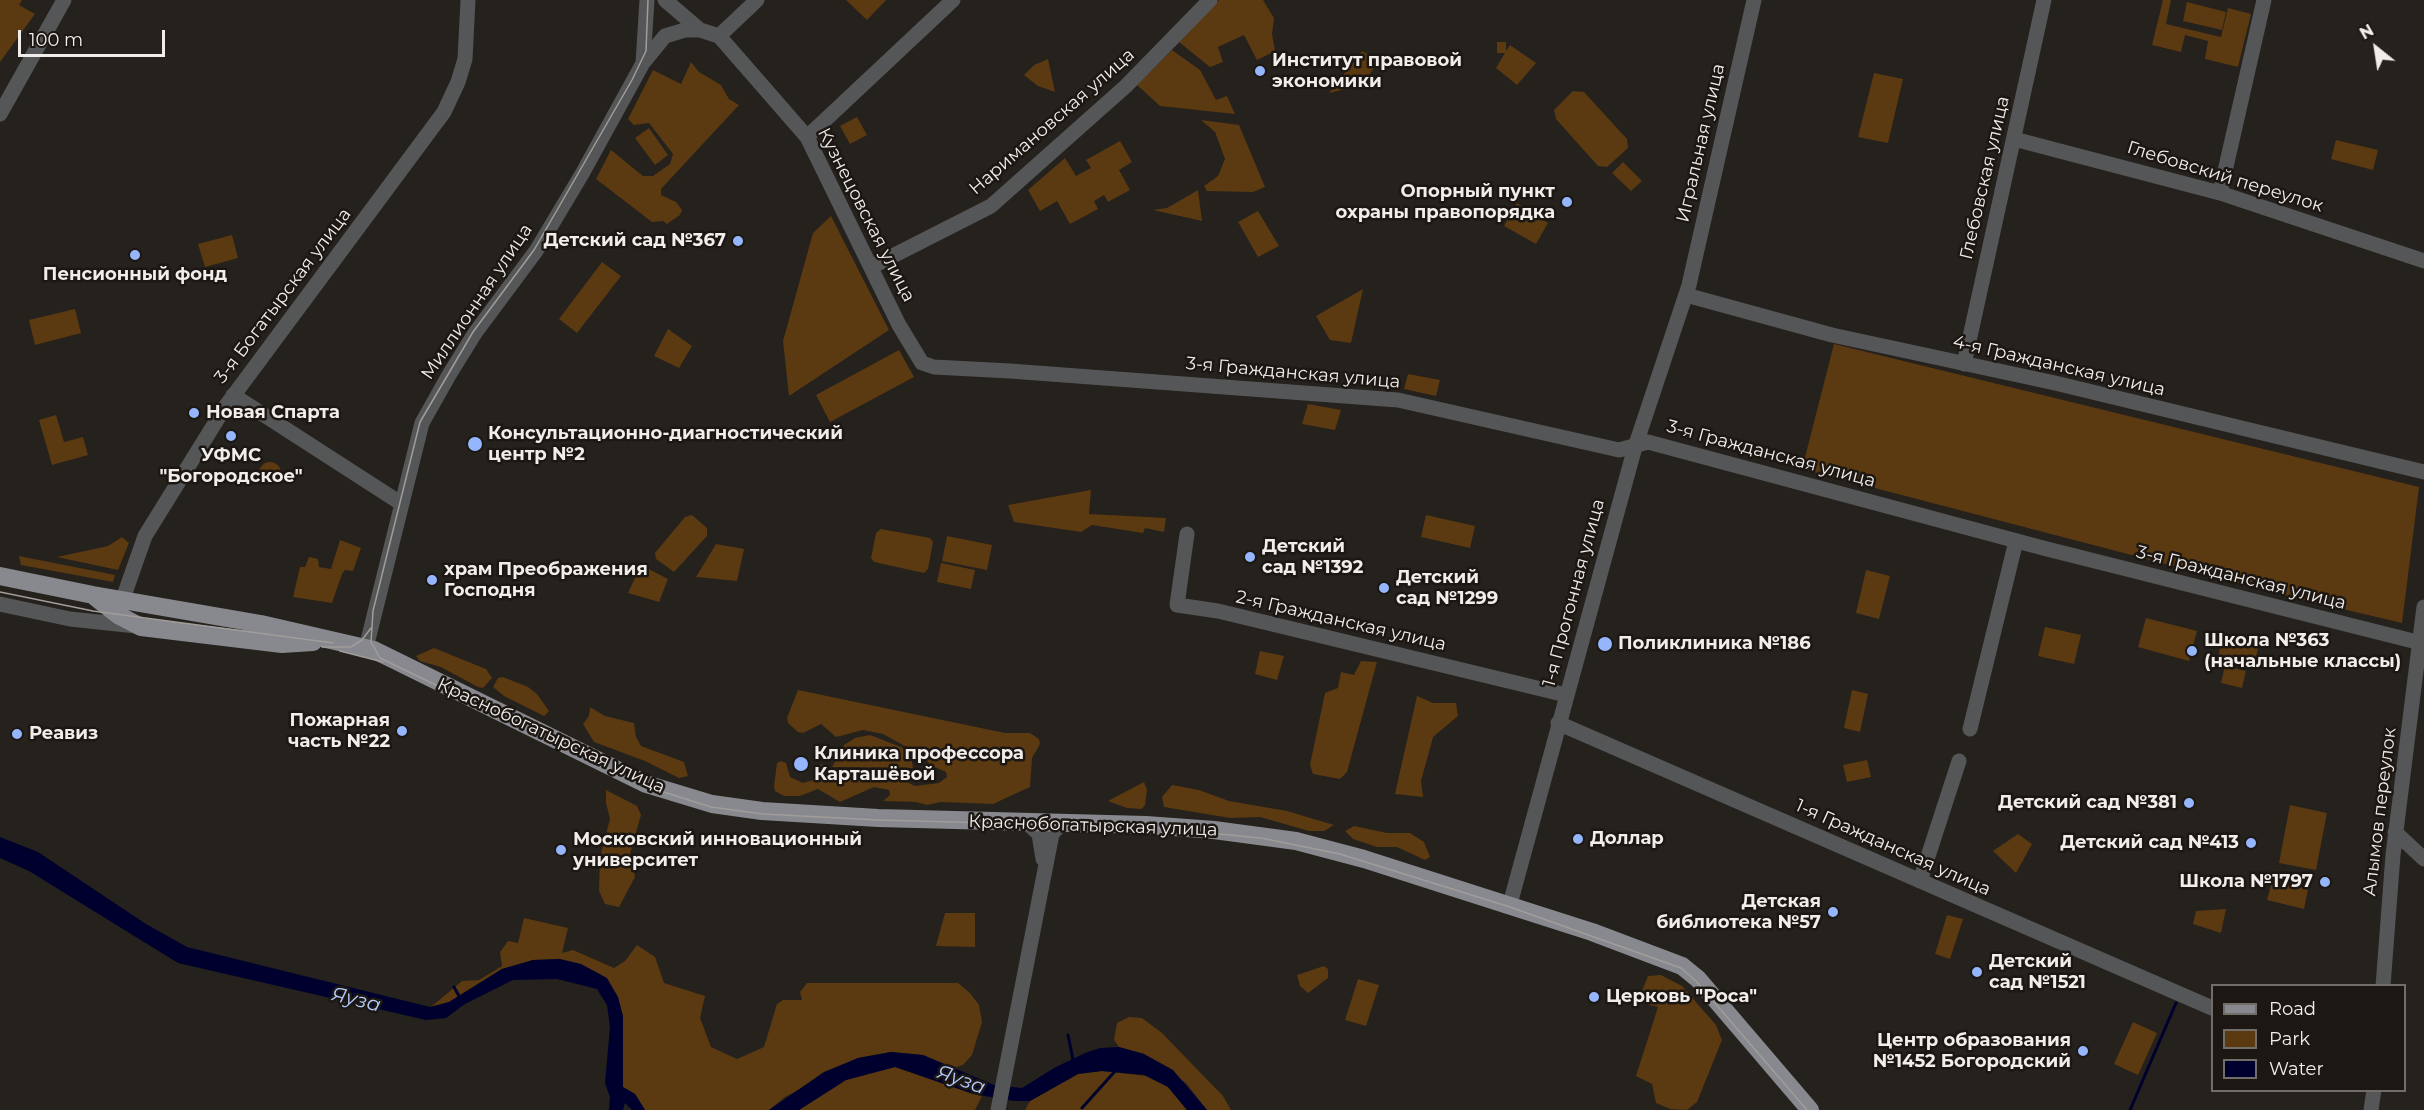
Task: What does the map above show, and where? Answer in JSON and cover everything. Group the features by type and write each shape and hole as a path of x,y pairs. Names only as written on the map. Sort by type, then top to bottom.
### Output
{"main road":[{"name":"Краснобогатырская улица","path":"0,576 93,595 119,607 141,627 282,644 326,640"},
{"name":"Краснобогатырская улица","path":"119,607 261,624 382,653 442,685 646,784 685,798 712,804 762,811 1027,823 1158,826 1296,841 1364,859 1510,904 1682,966 1698,979 1810,1110"}],"street":[{"path":"0,114 64,0"},
{"name":"3-я Богатырская улица","path":"119,607 145,536 233,395 444,112 458,82 465,59 468,0"},
{"name":"Миллионная улица","path":"643,63 647,0"},
{"path":"665,0 700,30"},
{"path":"719,36 757,0"},
{"path":"807,136 953,0"},
{"name":"Наримановская улица","path":"871,267 990,206 1126,86 1210,0"},
{"name":"Игральная улица","path":"1686,295 1754,0"},
{"name":"Глебовская улица","path":"1964,364 2044,0"},
{"path":"2220,193 2264,0"},
{"name":"Миллионная улица","path":"366,648 422,423 427,414 474,335 536,251 603,138 643,63 665,36 685,30 700,30 719,36"},
{"name":"Кузнецовская улица","path":"719,36 807,136 914,352 922,363"},
{"name":"Глебовский переулок","path":"2014,139 2220,193 2424,261"},
{"name":"4-я Гражданская улица","path":"1686,295 1832,335 2424,472"},
{"name":"1-я Прогонная улица","path":"1510,904 1635,447 1686,295"},
{"name":"3-я Гражданская улица","path":"922,363 934,367 1045,373 1398,400 1619,450 1648,442 2016,541 2421,643"},
{"path":"233,395 402,504"},
{"name":"2-я Гражданская улица","path":"1187,534 1177,605 1218,611 1566,694"},
{"path":"1971,729 2016,541"},
{"path":"0,604 70,619 141,627"},
{"name":"Алымов переулок","path":"2383,984 2395,832 2424,607"},
{"name":"1-я Гражданская улица","path":"1558,723 2211,1008"},
{"path":"1920,881 1959,761"},
{"path":"1027,823 1039,834 1043,847 1044,877"},
{"path":"998,1110 1052,834 1061,824"},
{"path":"2395,832 2424,859"},
{"path":"2371,1110 2374,1092"}],"green space":[{"path":"0,0 22,0 19,5 35,14 0,62"},
{"path":"846,0 886,0 867,20"},
{"path":"1219,0 1263,0 1274,18 1272,34 1275,51 1257,60 1244,35 1218,47 1223,62 1210,67 1179,42"},
{"path":"2163,0 2171,0 2166,24 2221,37 2228,8 2251,14 2238,67 2205,59 2208,41 2185,35 2181,52 2152,45"},
{"path":"2187,2 2226,12 2222,30 2183,21"},
{"path":"1497,42 1506,42 1506,51 1510,45 1536,63 1517,85 1496,68 1505,53 1497,53"},
{"path":"1172,50 1200,70 1216,100 1227,96 1235,114 1160,106 1137,85"},
{"path":"1362,51 1379,60 1363,85 1329,93"},
{"path":"1048,59 1055,92 1038,86 1024,75 1034,65"},
{"path":"691,62 699,72 721,85 729,99 739,105 661,189 661,195 676,202 682,210 680,215 667,224 663,221 652,222 596,179 611,150 643,176 653,176 670,164 673,154 649,123 634,125 628,119 653,70 681,84"},
{"path":"1874,73 1903,79 1888,143 1858,137"},
{"path":"1573,91 1584,92 1627,139 1628,148 1607,167 1598,166 1556,119 1554,110"},
{"path":"857,117 867,135 850,144 840,126"},
{"path":"1201,120 1239,125 1265,187 1253,192 1207,191 1204,186 1218,176 1225,159 1215,132"},
{"path":"649,128 668,155 655,165 635,138"},
{"path":"2336,140 2378,150 2373,170 2331,159"},
{"path":"1120,141 1132,162 1119,170 1130,190 1108,202 1104,195 1094,201 1098,209 1070,224 1057,201 1040,211 1028,190 1065,158 1076,176 1091,168 1086,160"},
{"path":"1623,162 1642,181 1631,191 1612,173"},
{"path":"1198,190 1202,221 1153,210 1167,208"},
{"path":"1517,203 1548,223 1536,244 1504,226"},
{"path":"1258,211 1279,246 1258,257 1238,222"},
{"path":"831,216 889,330 789,396 783,341 813,233"},
{"path":"232,235 238,258 205,267 198,244"},
{"path":"602,262 621,276 577,333 559,319"},
{"path":"1363,289 1351,343 1330,340 1316,316"},
{"path":"75,309 81,333 35,345 29,320"},
{"path":"668,329 692,346 679,368 654,356"},
{"path":"1834,344 2419,487 2402,623 2300,599 1802,469"},
{"path":"899,350 914,377 830,422 816,395"},
{"path":"1408,374 1440,380 1436,396 1404,389"},
{"path":"1308,404 1341,410 1335,430 1302,424"},
{"path":"56,415 64,442 83,437 88,455 52,465 39,420"},
{"path":"270,462 278,465 281,473 278,481 270,484 262,481 259,473 262,465"},
{"path":"1091,490 1089,514 1166,518 1164,532 1145,528 1143,533 1092,525 1081,532 1014,522 1008,505"},
{"path":"692,515 707,528 707,536 674,572 656,559 655,553 685,517"},
{"path":"1426,515 1475,526 1470,548 1421,537"},
{"path":"881,529 930,538 933,542 928,569 924,573 874,562 871,558 876,533"},
{"path":"947,536 992,545 987,570 942,561"},
{"path":"122,537 129,543 118,570 57,557 108,546"},
{"path":"340,540 361,548 353,571 345,570 342,574 332,603 293,597 300,567 305,567 309,557 318,559 319,567 331,569"},
{"path":"716,544 744,549 737,581 696,577"},
{"path":"19,556 115,575 113,582 21,565"},
{"path":"941,563 975,570 971,589 937,582"},
{"path":"641,565 668,579 659,602 628,593"},
{"path":"1866,570 1890,576 1879,619 1856,613"},
{"path":"2146,618 2197,631 2189,661 2138,647"},
{"path":"2045,627 2081,635 2074,664 2038,656"},
{"path":"2223,636 2259,644 2254,666 2218,657"},
{"path":"434,648 486,669 492,678 483,688 478,687 441,667 420,661 416,656"},
{"path":"1260,651 1284,656 1277,680 1255,674"},
{"path":"1361,661 1377,662 1347,772 1340,779 1313,774 1310,765 1325,693 1338,688 1341,672 1354,675"},
{"path":"2225,666 2246,671 2242,688 2221,683"},
{"path":"503,677 528,687 537,694 549,711 544,716 504,696 493,687 498,678"},
{"path":"798,690 1005,733 1030,733 1039,739 1040,744 1032,758 1030,787 993,804 941,802 927,805 916,802 883,801 890,795 889,790 874,787 840,802 818,789 800,796 784,796 775,791 774,786 777,763 781,761 786,763 790,777 803,783 817,779 820,775 818,765 823,764 837,776 873,773 897,777 915,786 939,783 947,777 946,772 932,766 921,755 883,734 863,730 836,737 821,724 803,733 798,732 788,723 787,718"},
{"path":"1852,690 1868,694 1860,732 1844,728"},
{"path":"1417,696 1433,703 1456,703 1458,716 1433,737 1421,781 1423,797 1395,794"},
{"path":"590,707 605,716 634,723 636,737 641,746 684,762 688,776 679,778 645,761 594,742 583,724 589,716"},
{"path":"870,735 901,747 911,756 913,768 832,767 844,745 855,738"},
{"path":"1867,760 1871,777 1847,782 1843,765"},
{"path":"1144,782 1147,790 1145,805 1142,809 1127,808 1108,801"},
{"path":"1172,785 1199,790 1229,801 1287,811 1334,825 1324,831 1309,831 1260,817 1230,818 1164,807 1162,797"},
{"path":"606,790 637,806 641,815 630,854 635,877 619,907 605,904 599,891 600,857 610,819"},
{"path":"2290,805 2327,813 2316,870 2279,863"},
{"path":"1354,826 1387,833 1410,833 1424,842 1430,857 1425,860 1397,847 1377,847 1353,839 1345,831"},
{"path":"2018,834 2032,844 2016,873 1993,851"},
{"path":"2272,881 2308,889 2304,909 2267,900"},
{"path":"2226,909 2221,933 2193,924 2196,911"},
{"path":"945,913 975,913 975,947 936,946"},
{"path":"1947,915 1963,919 1950,959 1935,954"},
{"path":"524,918 568,928 562,953 573,950 614,968 625,961 637,945 655,957 664,983 705,996 700,1018 711,1047 737,1059 764,1047 777,1004 783,1000 802,1000 800,992 807,983 958,983 979,1005 982,1022 972,1055 963,1065 953,1068 923,1055 891,1052 858,1058 785,1097 769,1110 645,1110 635,1094 623,1087 618,997 560,959 533,960 502,969 449,1002 431,1007 462,981 479,980 502,966 500,952 508,941 518,943"},
{"path":"1324,966 1328,969 1328,978 1308,993 1300,986 1297,975"},
{"path":"1661,975 1682,986 1716,1025 1722,1040 1697,1102 1687,1110 1670,1109 1656,1103 1652,1084 1636,1076 1658,1007 1643,1003 1642,991 1648,976"},
{"path":"1358,979 1379,985 1366,1026 1345,1020"},
{"path":"1129,1017 1142,1018 1162,1033 1223,1096 1231,1110 1207,1110 1186,1083 1144,1054 1119,1047 1114,1040 1117,1023"},
{"path":"2133,1022 2157,1033 2138,1075 2114,1064"},
{"path":"895,1067 982,1096 975,1110 799,1110 846,1080"},
{"path":"1102,1071 1147,1076 1168,1087 1187,1110 1025,1110 1030,1101 1078,1074"}],"water":[{"name":"Яуза","path":"0,837 38,852 146,924 187,947 430,1007 449,1002 502,969 533,960 560,959 581,964 607,978 618,997 623,1016 623,1087 635,1094 645,1110 632,1110 625,1103 623,1110 609,1110 610,1097 605,1083 610,1027 607,1005 597,989 557,979 513,980 465,1004 446,1018 426,1020 178,963 29,871 0,858"},
{"name":"Яуза","path":"1119,1047 1144,1054 1173,1070 1207,1110 1187,1110 1168,1087 1144,1075 1102,1071 1078,1074 1030,1101 1014,1101 973,1094 895,1067 846,1080 799,1110 769,1110 824,1072 858,1058 891,1052 923,1055 994,1085 1022,1088 1054,1068 1085,1053 1100,1048"}],"waterway":[{"path":"454,987 459,996"},
{"path":"2130,1110 2176,1003"},
{"path":"1068,1035 1073,1060"},
{"path":"1082,1108 1117,1069"}],"tram line":[{"path":"648,0 646,51 632,80 534,250 473,332 420,422 373,611 371,642 380,658 645,786 711,807 763,814 878,820 1146,827 1261,838 1340,854 1510,907 1681,968 1696,981 1807,1110"},
{"path":"0,592 93,611 333,643"},
{"path":"322,647 351,647 362,640 371,628"},
{"path":"340,651 383,662"}],"place":[{"name":"Институт правовой экономики","path":"1260,71"},
{"name":"Опорный пункт охраны правопорядка","path":"1567,202"},
{"name":"Детский сад №367","path":"738,241"},
{"name":"Пенсионный фонд","path":"135,255"},
{"name":"Новая Спарта","path":"194,413"},
{"name":"УФМС \"Богородское\"","path":"231,436"},
{"name":"Консультационно-диагностический центр №2","path":"475,444"},
{"name":"Детский сад №1392","path":"1250,557"},
{"name":"храм Преображения Господня","path":"432,580"},
{"name":"Детский сад №1299","path":"1384,588"},
{"name":"Поликлиника №186","path":"1605,644"},
{"name":"Школа №363 (начальные классы)","path":"2192,651"},
{"name":"Пожарная часть №22","path":"402,731"},
{"name":"Реавиз","path":"17,734"},
{"name":"Клиника профессора Карташёвой","path":"801,764"},
{"name":"Детский сад №381","path":"2189,803"},
{"name":"Доллар","path":"1578,839"},
{"name":"Детский сад №413","path":"2251,843"},
{"name":"Московский инновационный университет","path":"561,850"},
{"name":"Школа №1797","path":"2325,882"},
{"name":"Детская библиотека №57","path":"1833,912"},
{"name":"Детский сад №1521","path":"1977,972"},
{"name":"Церковь \"Роса\"","path":"1594,997"},
{"name":"Центр образования №1452 Богородский","path":"2083,1051"}]}
